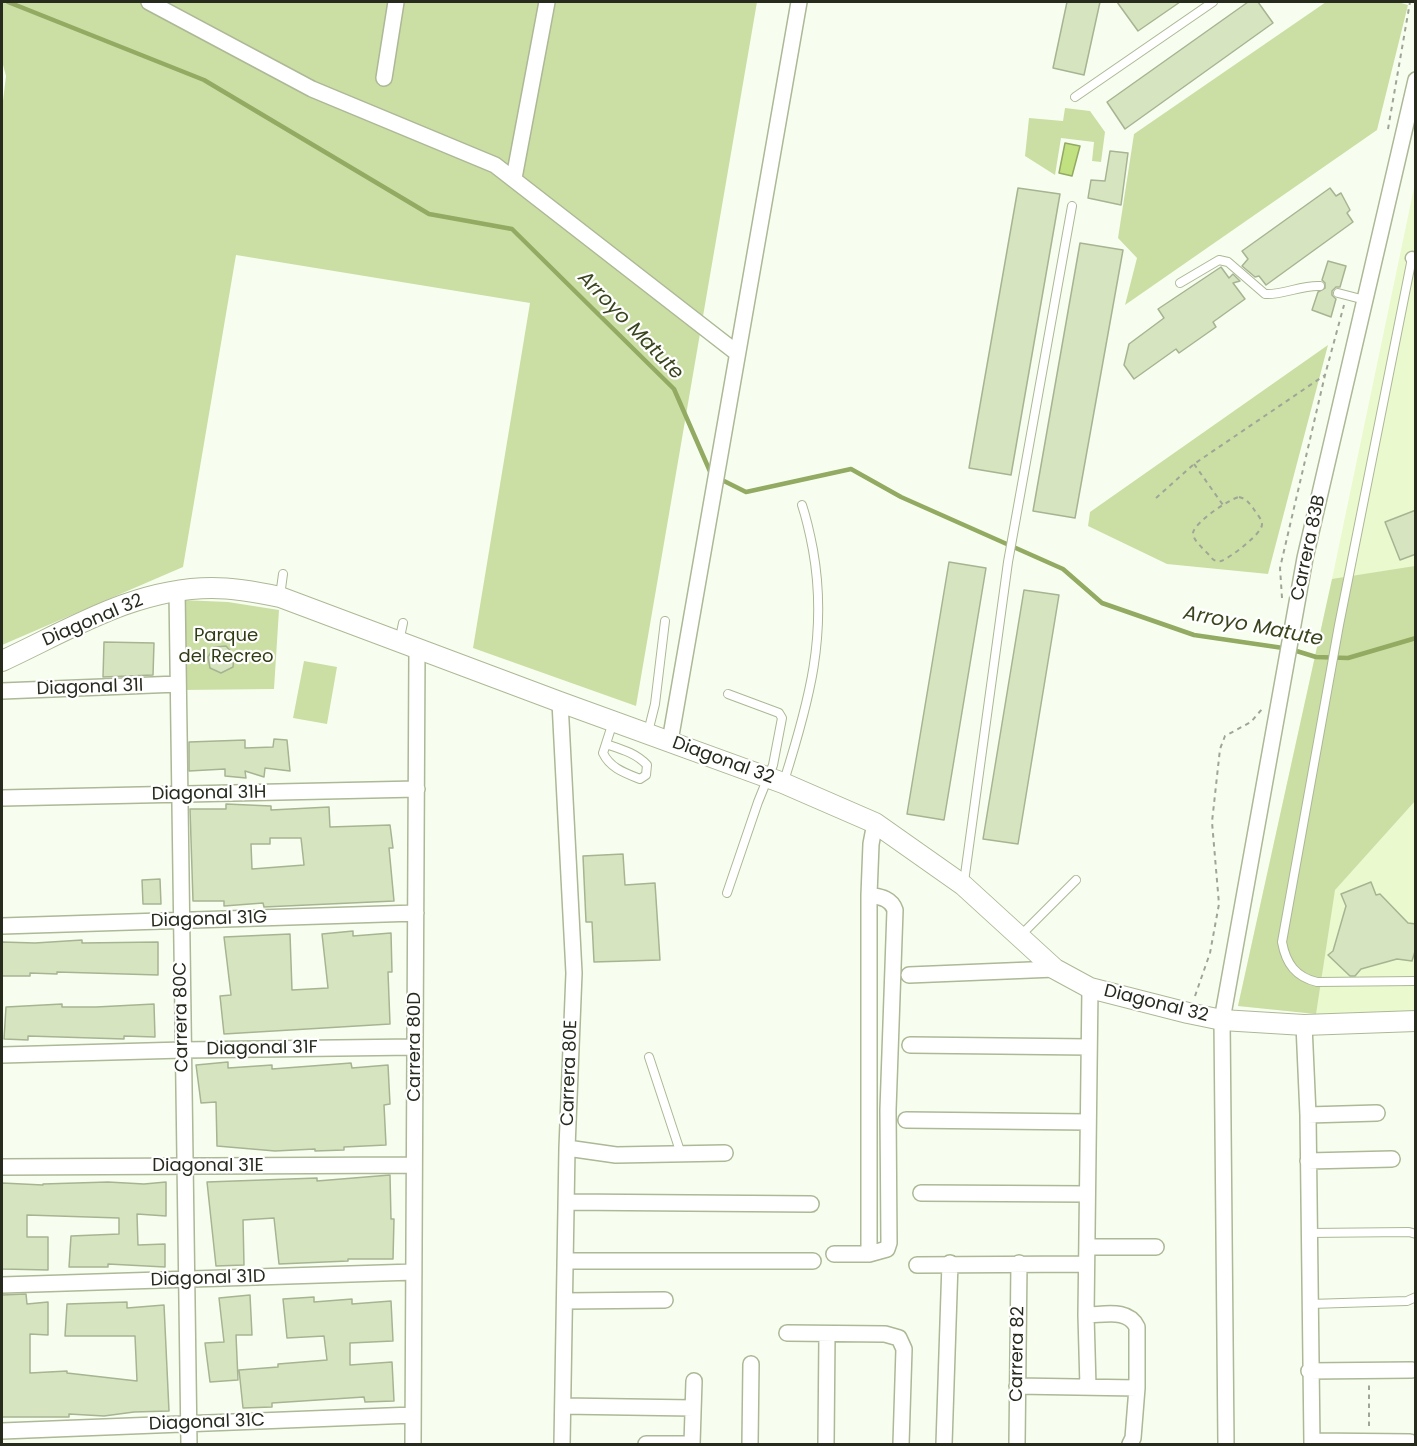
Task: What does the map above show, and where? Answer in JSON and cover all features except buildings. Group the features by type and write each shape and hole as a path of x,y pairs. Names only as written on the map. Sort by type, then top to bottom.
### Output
{"street":[{"path":"149,2 312,89 495,165 737,353"},
{"path":"384,78 396,2"},
{"path":"514,178 547,2"},
{"path":"670,741 799,2"},
{"name":"Carrera 83B","path":"1226,1444 1222,1020 1305,558 1416,80"},
{"name":"Diagonal 32","path":"2,661 127,603 177,590 212,588 246,590 280,597 406,638 560,702 775,780 875,823 963,885 1055,969 1090,988 1222,1020 1304,1025 1416,1021"},
{"name":"Carrera 80C","path":"177,590 189,1444"},
{"name":"Carrera 80D","path":"406,638 417,789 413,1444"},
{"name":"Diagonal 31I","path":"2,691 178,684"},
{"name":"Carrera 80E","path":"560,702 574,972 567,1148 562,1444"},
{"name":"Diagonal 31H","path":"2,798 417,789"},
{"path":"869,1254 869,894 871,843 875,823"},
{"path":"834,1254 869,1254 887,1250 889,1243 888,1110 896,910 893,903 887,899 869,894"},
{"name":"Diagonal 31G","path":"2,926 416,913"},
{"path":"909,975 1055,969"},
{"path":"1088,1387 1086,1264 1090,988"},
{"path":"1304,1025 1308,1115 1312,1443 1410,1442"},
{"path":"910,1045 1089,1047"},
{"name":"Diagonal 31F","path":"2,1055 415,1047"},
{"path":"1308,1115 1377,1113"},
{"path":"906,1120 1088,1122"},
{"path":"567,1148 616,1155 725,1153"},
{"path":"1308,1161 1392,1159"},
{"name":"Diagonal 31E","path":"2,1167 414,1165"},
{"path":"921,1193 1087,1194"},
{"path":"566,1202 811,1204"},
{"path":"1087,1247 1156,1247"},
{"path":"565,1261 813,1260"},
{"path":"917,1265 950,1263 1086,1264"},
{"path":"944,1444 950,1263"},
{"name":"Carrera 82","path":"1017,1444 1019,1263"},
{"name":"Diagonal 31D","path":"2,1285 414,1272"},
{"path":"565,1301 665,1300"},
{"path":"1086,1315 1124,1314 1133,1319 1137,1327 1137,1388 1133,1438 1130,1444"},
{"path":"787,1333 885,1334 899,1338 904,1350 901,1444"},
{"path":"826,1444 827,1334"},
{"path":"750,1444 751,1364"},
{"path":"1310,1371 1412,1370"},
{"path":"646,1444 692,1444 694,1382"},
{"path":"1017,1386 1137,1388"},
{"path":"563,1406 693,1408"},
{"name":"Diagonal 31C","path":"2,1431 413,1415"}],"lane":[{"path":"1075,97 1213,2"},
{"path":"963,885 1008,562 1072,206"},
{"path":"1414,259 1339,625 1282,942 1285,956 1293,970 1306,979 1317,982 1416,981"},
{"path":"1180,283 1219,260 1223,260 1265,294 1273,295 1309,286 1320,286"},
{"path":"1338,293 1365,300"},
{"path":"727,893 808,704 818,643 817,581 808,520 802,505"},
{"path":"280,597 283,574"},
{"path":"647,733 655,704 665,621"},
{"path":"728,694 779,713 782,718 773,765 775,780"},
{"path":"606,744 642,760 647,765 646,775 640,779 615,768 603,753 613,721"},
{"path":"1020,936 1076,879"},
{"path":"649,1057 681,1154"},
{"path":"1308,1233 1409,1232 1416,1234"},
{"path":"1309,1304 1407,1301 1416,1297"}],"path":[{"path":"1404,2 1408,5 1410,2"},
{"path":"1156,498 1194,464 1325,375"},
{"path":"1194,464 1223,505"},
{"path":"1239,496 1246,499 1262,521 1262,527 1258,534 1219,562 1213,560 1194,538 1193,532 1196,526 1223,505 1239,496"},
{"path":"1188,1013 1210,953 1219,904 1212,822 1220,749 1225,736 1251,722 1263,706"},
{"path":"1369,1370 1369,1441"}],"shaded area":[{"path":"1065,143 1080,146 1072,176 1059,173"},
{"path":"1415,183 1415,1013 1316,1014 1238,1006 1332,579"}],"green space":[{"path":"2,2 757,2 636,706 473,648 530,303 236,255 183,567 2,645 2,109 6,76 2,61"},
{"path":"1326,2 1398,2 1408,5 1377,130 1125,305 1137,258 1118,238 1134,134"},
{"path":"1065,108 1090,111 1105,132 1101,162 1092,161 1094,142 1061,138 1055,175 1025,156 1029,118 1063,121"},
{"path":"1328,345 1268,574 1167,564 1088,526 1090,512"},
{"path":"1415,566 1415,801 1335,890 1316,1014 1238,1006 1332,579"},
{"name":"Parque del Recreo","path":"182,600 228,602 279,610 274,689 182,690"},
{"path":"304,661 337,667 327,724 293,718"}],"waterway":[{"name":"Arroyo Matute","path":"8,2 204,80 429,214 512,229 674,389 712,476"},
{"name":"Arroyo Matute","path":"720,479 746,492 851,469 901,497 1063,569 1102,603 1194,635 1290,649 1316,657 1348,658 1416,638"}]}
